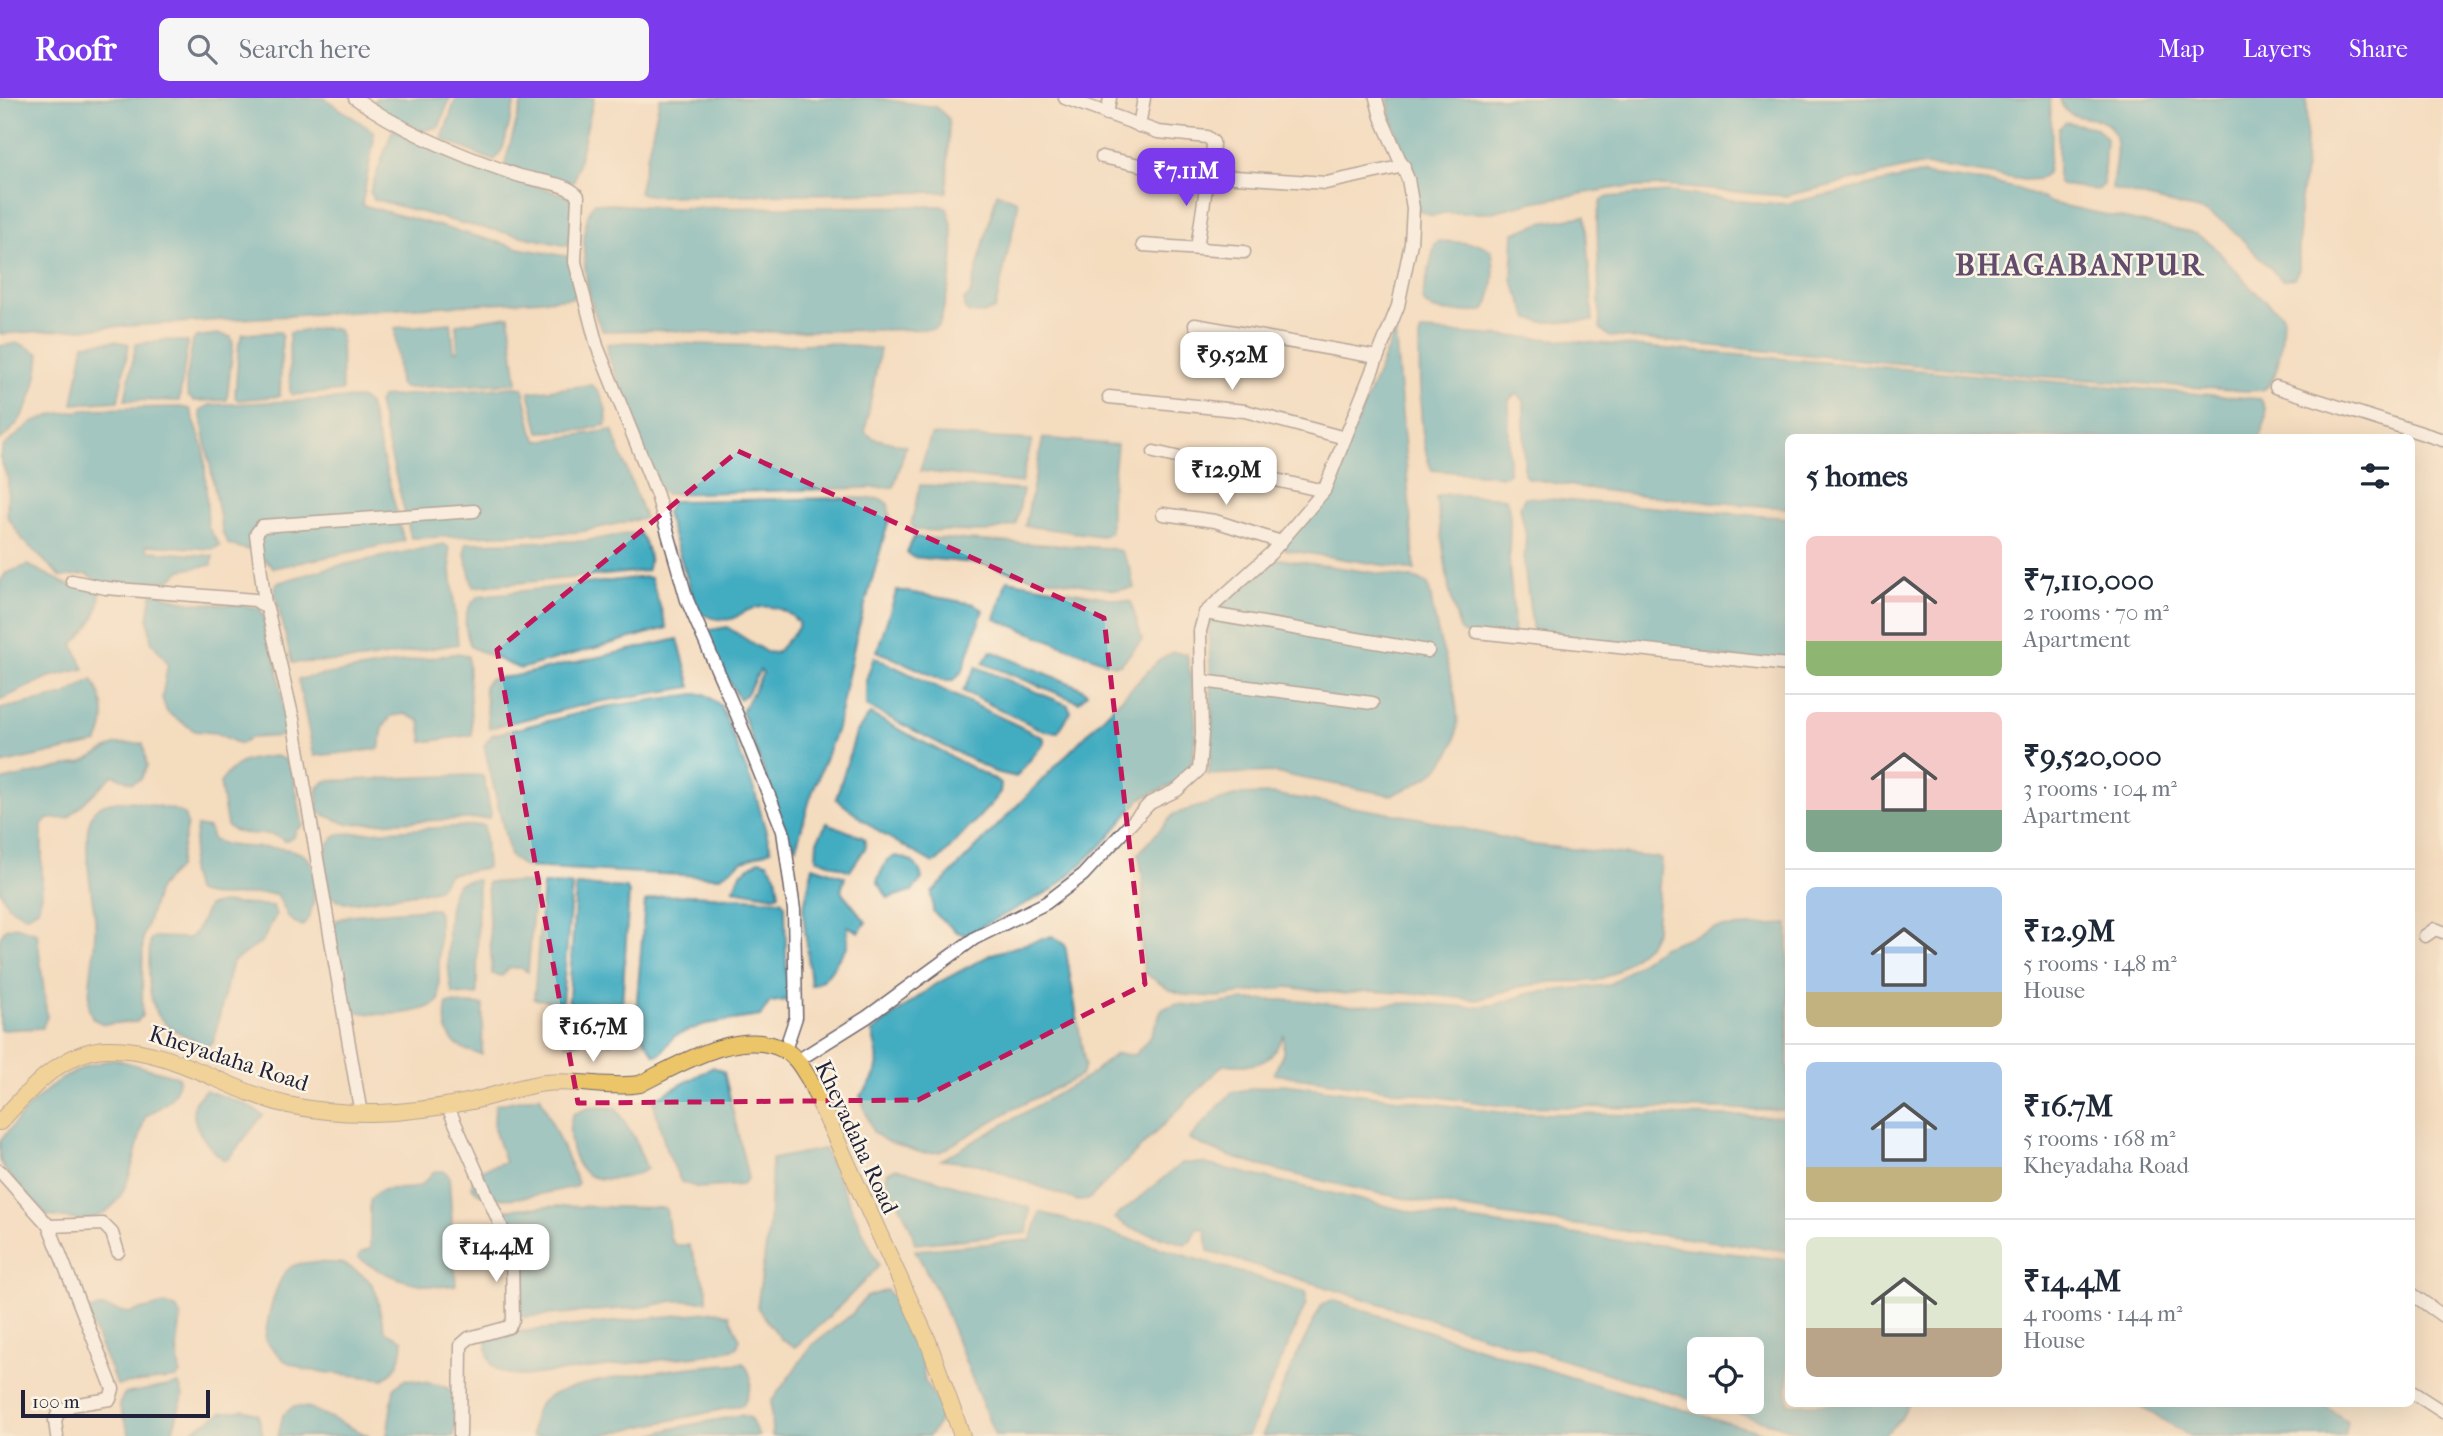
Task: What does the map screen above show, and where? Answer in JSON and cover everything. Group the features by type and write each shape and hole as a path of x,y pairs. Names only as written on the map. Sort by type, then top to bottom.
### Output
{"main road":[{"name":"Kheyadaha Road","path":"0,1122 29,1090 54,1070 80,1054 105,1049 166,1058 234,1088 286,1104 360,1114 410,1112 562,1081 626,1086 640,1084 729,1046 764,1043 798,1047 881,1243 928,1341 962,1436"}],"street":[{"path":"355,98 383,117 488,165 565,188 578,196 575,262 597,346 657,495 687,600 783,831 794,910 798,1047 867,1017 975,938 1046,904 1083,875 1150,803 1191,780 1199,770 1202,681 1200,631 1205,612 1281,542 1324,491 1398,306 1411,243 1413,208 1404,166 1381,117 1376,98"},
{"path":"1065,98 1158,132 1207,137 1213,142 1212,171 1197,248"},
{"path":"1107,114 1110,98"},
{"path":"1139,126 1144,98"},
{"path":"1102,157 1159,169 1305,184 1342,181 1404,166"},
{"path":"1143,245 1244,252"},
{"path":"1195,325 1377,357"},
{"path":"2277,387 2443,440"},
{"path":"1109,397 1245,411 1345,438"},
{"path":"1154,452 1324,491"},
{"path":"360,1114 293,719 265,604 256,534 262,526 474,511"},
{"path":"1163,514 1215,522 1281,542"},
{"path":"72,581 106,588 255,600 265,604"},
{"path":"1205,612 1428,651"},
{"path":"1477,632 1785,665"},
{"path":"1202,681 1373,703"},
{"path":"447,1105 490,1207 509,1241 513,1263 513,1320 509,1326 469,1338 461,1345 460,1436"},
{"path":"0,1171 49,1226 113,1389 110,1399 72,1405 58,1413 55,1420 57,1436"},
{"path":"49,1226 103,1224 111,1233 118,1252"},
{"path":"2415,1296 2443,1316"},
{"path":"2415,1394 2443,1412"}],"highlighted area":[{"path":"738,451 1104,618 1145,984 918,1100 578,1103 497,650"}],"water":[{"path":"0,98 324,98 373,131 374,139 362,205 523,249 572,257 577,292 573,298 0,334"},
{"path":"376,98 450,98 439,127 421,131 372,105"},
{"path":"456,98 516,98 503,148 494,161 442,139"},
{"path":"523,98 594,98 574,181 566,186 510,169 505,163"},
{"path":"660,98 875,98 936,107 949,119 947,192 655,196 639,193"},
{"path":"1388,98 2050,98 2052,139 2047,173 2039,179 2024,180 1942,167 1914,166 1785,196 1664,186 1616,188 1532,202 1488,213 1443,213 1432,216 1418,210 1411,173 1391,117"},
{"path":"2060,98 2307,98 2305,170 2299,213 2299,269 2294,278 2282,280 2226,223 2206,212 2112,189 2116,154 2114,134 2102,121 2069,113 2063,108"},
{"path":"2066,122 2097,128 2106,138 2103,185 2098,190 2062,185 2058,181 2058,129"},
{"path":"393,129 465,164 568,196 573,203 568,246 460,223 373,199 370,192"},
{"path":"1920,174 1987,182 2021,190 2051,203 2196,234 2212,244 2251,288 2283,315 2280,355 2270,384 2262,390 2247,391 2024,375 1608,336 1600,328 1597,218 1601,200 1669,192 1765,204 1790,203"},
{"path":"997,193 1017,201 1018,206 995,309 983,314 969,313 964,308 964,300 970,295"},
{"path":"594,203 672,208 947,208 953,236 952,267 939,325 933,329 704,333 669,330 603,331 592,303 585,267 585,230"},
{"path":"1585,216 1593,321 1542,322 1529,319 1512,280 1514,233 1541,223"},
{"path":"1440,241 1479,244 1491,250 1493,281 1484,311 1440,311 1425,304 1422,298 1435,244"},
{"path":"509,316 517,383 404,388 399,384 395,328 451,323 454,351 458,351 456,324"},
{"path":"322,328 337,329 341,337 342,391 293,395 290,392 289,333"},
{"path":"1395,331 1415,570 1286,550 1283,546 1318,498 1347,444"},
{"path":"1421,331 1537,338 2260,399 2266,418 2261,434 1785,434 1785,508 1657,497 1527,478 1524,473 1524,401 1519,395 1514,395 1509,400 1509,473 1504,476 1432,470 1427,458 1422,425"},
{"path":"280,332 280,396 238,400 235,397 239,343 243,334"},
{"path":"219,334 231,337 233,344 227,400 194,401 188,396 186,382 193,341 196,337"},
{"path":"166,340 188,342 179,401 125,400 136,344"},
{"path":"115,341 129,344 118,401 73,404 84,344"},
{"path":"629,342 760,346 827,343 880,349 865,432 873,438 906,446 894,487 666,494 659,490 608,355 607,344"},
{"path":"19,343 40,354 36,379 24,413 10,432 0,440 0,346"},
{"path":"591,385 604,403 606,425 584,430 539,432 529,392"},
{"path":"523,388 533,433 538,441 612,430 645,518 579,532 411,538 378,403 381,397"},
{"path":"360,398 369,404 404,541 274,568 256,552 229,545 223,534 200,411 210,405"},
{"path":"95,409 190,409 204,449 208,527 220,546 213,549 146,545 148,551 213,556 212,565 182,570 169,580 154,581 144,588 101,584 87,574 61,577 23,540 7,516 8,480 0,457 3,447 31,423 55,414"},
{"path":"931,435 1032,440 1021,483 920,471"},
{"path":"1043,438 1117,445 1111,499 1111,532 1102,536 1025,526"},
{"path":"920,485 1023,490 1016,525 986,532 915,530 911,524"},
{"path":"1447,494 1506,498 1510,519 1513,638 1467,635 1460,631 1449,589 1436,497"},
{"path":"1525,497 1785,518 1785,665 1533,632 1524,565 1526,535 1520,507"},
{"path":"881,499 888,504 890,516 856,637 837,728 810,799 796,848 787,835 742,712 763,673 760,670 746,695 739,699 710,646 705,631 727,627 766,652 776,653 798,628 798,622 787,612 767,607 753,609 727,619 698,612 666,513 672,501"},
{"path":"639,532 649,556 647,571 473,587 465,555 466,543 584,541"},
{"path":"914,537 1108,548 1121,551 1129,566 1134,588 1115,590 1014,573 985,564 912,557 907,552"},
{"path":"444,544 449,548 458,644 362,660 292,663 274,589 277,583 328,568"},
{"path":"1273,558 1417,579 1428,584 1450,673 1457,717 1456,736 1449,754 1437,769 1418,783 1391,795 1270,772 1208,775 1212,716 1209,618"},
{"path":"28,565 66,584 100,592 98,608 89,627 73,644 84,669 49,677 0,700 0,582 6,573"},
{"path":"651,578 667,628 520,669 471,647 466,632 466,619 469,607 479,596"},
{"path":"1007,580 1131,602 1142,640 1121,664 1113,665 995,619"},
{"path":"897,590 974,604 983,610 963,670 954,680 943,680 877,651"},
{"path":"160,593 196,603 260,608 274,653 280,685 286,732 282,736 250,738 240,744 216,733 195,731 167,712 162,698 168,663 151,641 148,619 152,594"},
{"path":"678,639 691,687 592,703 489,728 484,686 490,679 515,676"},
{"path":"991,651 1079,687 1087,693 1079,702 983,663"},
{"path":"1173,652 1187,654 1194,701 1194,748 1186,778 1140,799 1102,845 1054,889 965,935 957,932 933,912 932,893 1158,661"},
{"path":"459,653 468,656 472,735 423,742 420,721 405,714 391,716 383,728 379,749 314,756 298,679"},
{"path":"874,657 1044,738 1044,743 1016,777 995,772 866,706 866,680"},
{"path":"976,667 1068,705 1071,712 1058,732 1044,731 963,691"},
{"path":"92,679 104,710 103,726 97,743 0,764 0,709 65,695"},
{"path":"705,694 721,706 755,792 771,850 741,862 720,877 524,867 510,856 484,746 492,735 604,707"},
{"path":"870,714 1001,783 1000,793 993,802 938,861 933,863 879,832 836,799 856,733"},
{"path":"143,743 147,766 141,779 132,783 113,775 68,818 48,819 42,824 42,895 38,909 26,916 8,906 0,890 0,781 83,762 116,744"},
{"path":"275,756 286,760 293,774 303,826 296,830 294,837 285,841 272,835 241,833 227,826 220,783 232,769 244,762"},
{"path":"483,776 491,814 489,818 347,824 317,812 318,788 325,781"},
{"path":"1272,794 1419,818 1534,845 1661,858 1656,930 1649,944 1615,973 1595,981 1551,982 1518,987 1478,1000 1367,991 1345,994 1287,987 1218,997 1186,995 1168,989 1145,973 1141,943 1143,884 1138,854 1174,814 1238,795"},
{"path":"132,801 184,814 187,824 178,868 159,887 143,937 142,1016 137,1022 104,1024 93,1019 89,1010 95,917 88,861 88,830 91,818 100,806"},
{"path":"827,823 864,838 866,847 850,871 816,858 817,841"},
{"path":"484,825 487,868 449,874 438,889 430,891 344,903 330,896 325,854 327,846 338,834"},
{"path":"197,826 209,828 212,839 226,844 278,848 306,857 313,867 315,885 312,907 303,926 288,917 276,894 214,896 195,891 190,870"},
{"path":"896,856 914,863 922,879 912,891 888,898 877,881 887,860"},
{"path":"760,860 767,862 776,875 779,894 774,896 733,889 742,872"},
{"path":"813,866 845,877 841,891 866,922 859,932 847,926 848,946 828,974 811,986 803,911"},
{"path":"478,880 477,995 453,994 448,955 450,905 457,885 464,881"},
{"path":"487,882 535,883 528,972 521,968 509,968 502,976 492,974"},
{"path":"543,884 572,885 562,1002 534,999"},
{"path":"576,885 626,888 629,892 621,1021 618,1034 611,1043 586,1040 566,1045"},
{"path":"662,896 781,900 785,905 787,1000 770,1002 760,1016 706,1024 674,1036 660,1054 655,1055 641,1035 637,1000 645,902"},
{"path":"221,903 273,906 276,915 262,942 232,962 213,1043 206,1046 167,1025 154,1008 150,986 150,940 154,937 189,938 197,930 208,906"},
{"path":"436,909 439,914 439,1000 431,1006 407,1013 365,1013 345,1007 332,930 337,920 351,915"},
{"path":"1785,924 1785,1110 1504,1106 1274,1074 1283,1053 1284,1034 1267,1059 1253,1064 1223,1065 1088,1200 1078,1201 979,1164 941,1160 1089,1076 1115,1054 1135,1055 1150,1037 1162,1009 1175,1004 1201,1006 1244,1000 1298,1000 1348,1006 1413,1003 1469,1007 1494,1005 1531,993 1609,985 1662,947 1715,928"},
{"path":"15,926 37,933 47,1017 42,1028 0,1030 0,937 5,929"},
{"path":"1052,936 1065,945 1085,1065 1081,1076 1015,1108 940,1152 922,1153 886,1141 873,1132 860,1096 876,1074 878,1059 872,1032 934,985 992,954"},
{"path":"447,1003 483,1005 482,1054 463,1049 451,1038 446,1023"},
{"path":"114,1059 179,1077 178,1085 168,1101 145,1117 128,1179 113,1206 101,1215 86,1219 48,1216 6,1172 0,1160 0,1141 29,1106 56,1082 86,1066"},
{"path":"713,1067 724,1072 748,1178 742,1185 699,1188 681,1182 666,1149 653,1100"},
{"path":"1283,1084 1506,1113 1785,1117 1785,1251 1508,1216 1396,1197 1263,1167 1225,1155 1189,1139 1232,1092"},
{"path":"205,1090 245,1104 263,1115 228,1159 224,1160 212,1148 197,1127 194,1103"},
{"path":"540,1096 578,1183 574,1187 520,1198 491,1198 480,1194 472,1187 474,1172 505,1162 494,1129 495,1105"},
{"path":"591,1107 616,1108 634,1137 647,1169 616,1179 598,1178 584,1172 573,1152 570,1128 573,1114"},
{"path":"824,1149 879,1266 795,1347 781,1339 757,1307 769,1225 772,1159"},
{"path":"1182,1163 1201,1163 1417,1213 1785,1260 1785,1407 1907,1407 1901,1419 1883,1436 1812,1436 1740,1414 1764,1414 1764,1337 1687,1337 1687,1397 1208,1251 1206,1230 1197,1228 1191,1241 1185,1244 1133,1229 1114,1218"},
{"path":"896,1168 1027,1207 1030,1209 1027,1233 915,1244 910,1226 886,1178 888,1172"},
{"path":"434,1171 444,1171 449,1176 456,1285 431,1286 404,1280 379,1270 358,1257 360,1253 370,1249 370,1201 374,1195 379,1191 417,1187"},
{"path":"557,1206 666,1208 670,1238 675,1245 689,1245 707,1290 707,1301 673,1301 644,1307 523,1317 512,1314 507,1309 517,1267 516,1249 497,1210"},
{"path":"1040,1212 1306,1292 1306,1304 1248,1436 995,1436 939,1295 915,1250 1031,1240"},
{"path":"302,1263 341,1263 356,1270 371,1284 386,1332 403,1340 399,1362 384,1379 306,1370 285,1361 265,1341 273,1301 286,1272"},
{"path":"887,1290 903,1313 921,1350 925,1382 940,1406 939,1423 929,1436 772,1436 771,1402 812,1345 851,1315 866,1297"},
{"path":"1332,1300 1570,1377 1687,1411 1687,1414 1698,1414 1774,1436 1262,1436 1322,1304"},
{"path":"165,1304 176,1308 181,1316 177,1349 180,1374 176,1378 117,1385 87,1314 89,1310 103,1307 128,1313"},
{"path":"717,1311 729,1315 740,1339 737,1348 712,1354 522,1376 499,1371 488,1357 487,1340 498,1334"},
{"path":"743,1363 750,1374 751,1384 743,1405 597,1436 532,1436 537,1408 557,1393 607,1379 638,1374"},
{"path":"406,1379 440,1385 458,1393 454,1436 387,1436 394,1388"},
{"path":"179,1384 183,1396 171,1436 130,1436 119,1405 124,1394"},
{"path":"294,1406 310,1408 369,1436 278,1436 283,1415"},
{"path":"2141,1407 2326,1407 2347,1421 2344,1436 2190,1436"},
{"path":"244,1410 258,1414 263,1436 183,1436 221,1413"},
{"path":"741,1415 750,1418 759,1436 650,1436 670,1429"}],"district":[{"name":"BHAGABANPUR","path":"2080,265"}]}
